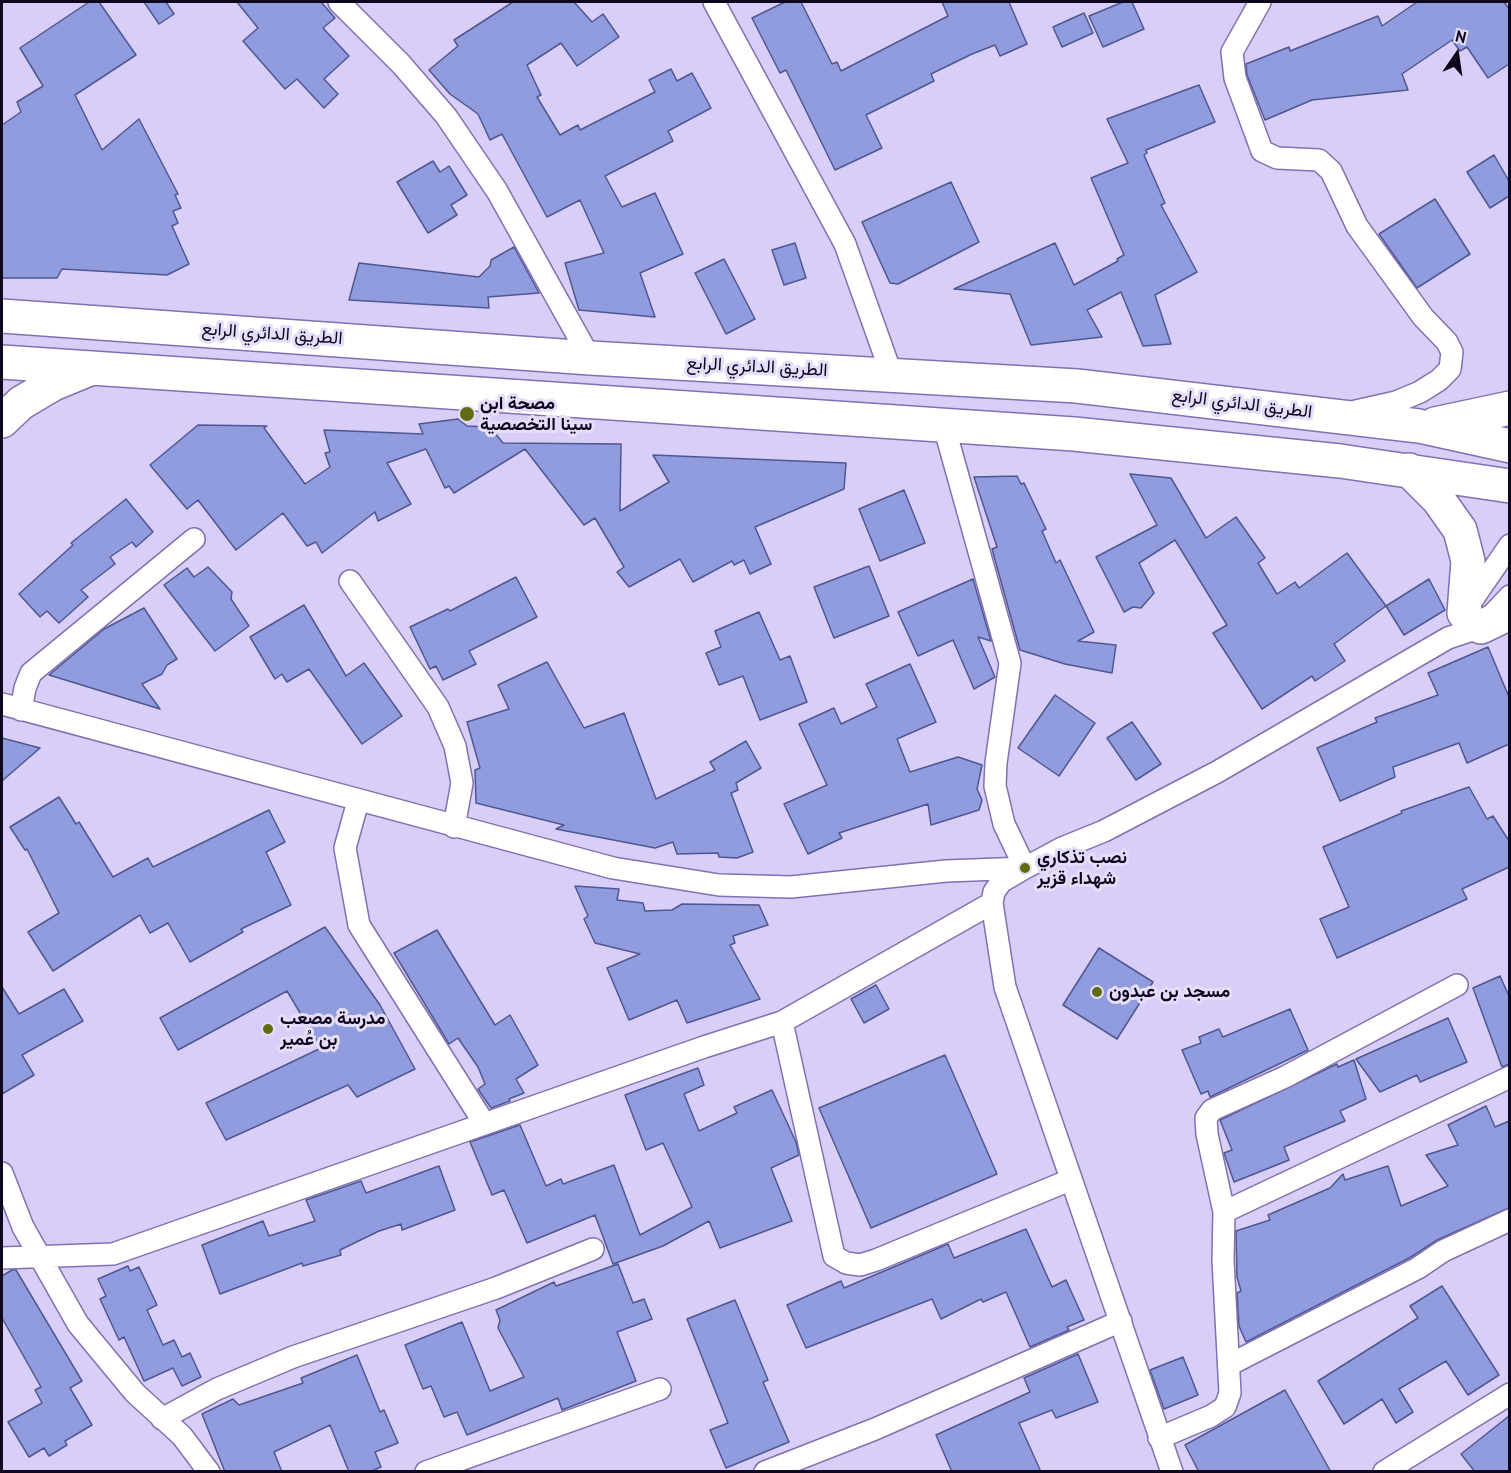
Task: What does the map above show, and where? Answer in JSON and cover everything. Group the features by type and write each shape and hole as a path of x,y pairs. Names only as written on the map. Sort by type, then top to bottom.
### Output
{"main road":[{"name":"الطريق الدائري الرابع","path":"2,316 590,358 891,373 1077,386 1419,426 1509,446"},
{"path":"2,362 1222,447 1409,470 1509,486"},
{"path":"2,421 21,403 53,384 89,369"},
{"path":"1419,426 1458,421 1509,408"},
{"path":"1409,470 1438,499 1460,530 1468,561 1476,623"}],"street":[{"path":"339,2 401,64 446,116 497,191 590,358"},
{"path":"714,2 845,244 891,373"},
{"path":"1260,2 1232,52 1235,78 1262,151 1277,158 1319,160 1331,171 1357,226 1423,317 1447,342 1452,352 1450,369 1439,380 1420,392 1396,402 1337,415"},
{"path":"944,426 1010,663 995,786 1004,824 1025,868"},
{"path":"194,539 31,673 25,688 11,707 613,868 719,885 791,887 946,871 1025,868"},
{"path":"1476,623 1509,545"},
{"path":"350,581 438,707 455,747 462,783 454,827"},
{"path":"1173,1472 1159,1438 1121,1321 1070,1180 1005,987 992,903 994,892 1001,882 1062,848 1113,826 1217,772 1476,623 1509,596"},
{"path":"358,801 345,848 359,925 484,1123"},
{"path":"2,1258 113,1254 484,1123 782,1022 992,903"},
{"path":"1159,1438 1225,1407 1230,1393 1223,1260 1224,1212 1207,1134 1206,1119 1212,1110 1285,1077 1457,985"},
{"path":"782,1022 834,1256 846,1263 860,1265 876,1260 1070,1180"},
{"path":"1224,1212 1509,1077"},
{"path":"2,1173 22,1227 78,1324 135,1393 182,1436 209,1472"},
{"path":"1229,1365 1418,1268 1443,1251 1509,1220"},
{"path":"162,1419 217,1389 293,1358 496,1288 593,1249"},
{"path":"765,1472 875,1429 1121,1321"},
{"path":"426,1472 660,1389"},
{"path":"1384,1472 1509,1394"}],"building":[{"path":"89,2 99,2 136,55 75,95 102,150 139,119 178,194 175,195 181,208 173,211 178,223 172,226 189,264 167,275 62,269 57,278 2,278 2,125 21,112 17,102 43,86 20,48"},
{"path":"144,2 166,2 174,14 159,24"},
{"path":"237,2 321,2 335,18 323,28 349,56 324,79 338,94 324,108 297,79 285,89 243,41 258,28"},
{"path":"513,2 574,2 592,22 603,14 619,37 577,66 561,43 527,65 541,95 537,97 560,135 578,125 580,130 655,92 649,80 671,69 677,81 692,73 711,108 668,131 673,141 605,176 622,207 655,193 683,254 640,273 655,317 579,310 565,263 604,253 580,200 547,217 502,134 490,140 478,114 450,94 429,70 458,46 454,40"},
{"path":"785,2 801,2 832,64 837,62 841,71 948,16 942,2 1009,2 1027,44 1000,56 995,45 972,54 931,74 934,81 866,115 882,148 835,170 786,70 780,73 752,18"},
{"path":"1123,2 1132,2 1144,29 1103,47 1089,16"},
{"path":"1417,2 1504,2 1509,9 1509,64 1488,78 1467,47 1460,51 1452,40 1402,74 1408,90 1312,100 1265,120 1247,75 1246,64 1289,47 1290,51 1378,16 1382,26"},
{"path":"1084,13 1093,33 1062,47 1053,27"},
{"path":"1199,85 1215,122 1146,150 1147,153 1144,155 1165,203 1161,205 1197,272 1155,295 1171,344 1143,346 1121,292 1087,310 1102,337 1031,345 1010,294 954,289 1055,243 1074,285 1118,261 1117,259 1124,255 1091,178 1128,163 1107,119"},
{"path":"1494,155 1509,181 1509,196 1490,208 1467,172"},
{"path":"433,161 440,172 449,166 467,195 451,205 457,215 428,233 397,182"},
{"path":"951,182 979,242 898,284 890,283 862,222"},
{"path":"1435,199 1470,254 1417,288 1379,234"},
{"path":"795,243 806,278 784,285 772,250"},
{"path":"514,247 539,293 488,297 489,308 349,300 359,263 479,277 490,266 491,260"},
{"path":"724,259 755,319 726,334 695,273"},
{"path":"458,419 467,426 490,427 503,443 621,444 620,511 669,482 653,455 846,463 844,489 755,527 771,564 750,574 744,560 734,565 732,561 693,582 680,559 629,587 617,572 624,567 595,518 584,525 525,449 454,493 449,486 445,488 426,449 387,463 411,504 378,521 375,512 322,553 316,542 307,546 283,513 236,550 198,500 187,509 150,465 198,425 267,426 264,428 305,484 330,467 325,453 330,452 324,430 423,434 419,424"},
{"path":"1130,474 1171,478 1206,538 1236,517 1265,558 1258,563 1277,594 1295,582 1299,588 1347,553 1386,606 1334,644 1345,661 1315,681 1312,676 1262,709 1213,633 1227,625 1175,540 1139,563 1154,593 1141,608 1133,607 1124,612 1096,557 1157,525"},
{"path":"1017,476 1021,484 1024,483 1046,529 1042,531 1056,563 1060,560 1094,632 1078,641 1116,645 1112,673 1065,664 1020,650 992,549 997,547 974,477"},
{"path":"904,490 925,543 880,561 859,509"},
{"path":"126,499 153,532 136,547 132,542 110,557 115,564 81,590 88,597 59,623 47,611 40,617 19,594 73,545 71,543"},
{"path":"869,566 889,616 834,638 814,587"},
{"path":"208,567 232,592 231,599 249,626 215,651 164,585 187,568 194,577"},
{"path":"516,577 537,617 469,651 476,664 443,680 436,666 430,669 410,627 448,609 450,611"},
{"path":"973,579 991,641 978,637 995,677 974,689 953,640 918,656 898,612"},
{"path":"1429,579 1445,610 1404,635 1386,606"},
{"path":"304,605 346,676 364,663 402,716 362,744 309,669 287,682 282,674 275,679 250,637"},
{"path":"144,608 177,659 167,665 162,674 142,684 160,709 49,675 104,629"},
{"path":"759,612 780,660 790,656 807,702 760,720 743,676 719,685 706,653 721,647 715,631"},
{"path":"1488,647 1509,697 1509,744 1467,763 1459,743 1393,767 1395,777 1340,801 1317,748 1377,722 1375,718 1438,695 1428,673"},
{"path":"547,662 584,728 624,713 656,799 715,770 710,762 746,741 761,768 736,783 738,790 731,793 753,852 737,858 719,857 718,853 677,854 673,842 655,848 556,829 564,825 476,803 475,770 480,768 467,722 509,709 498,685"},
{"path":"910,664 936,722 897,739 910,772 958,757 982,765 977,789 982,800 979,810 931,825 928,804 839,833 842,838 808,854 784,804 827,785 799,724 834,708 841,724 877,707 866,684"},
{"path":"1055,695 1095,723 1059,776 1018,748"},
{"path":"1132,722 1161,764 1136,780 1107,738"},
{"path":"2,738 40,748 2,781"},
{"path":"1469,787 1487,819 1493,816 1509,841 1509,867 1462,889 1467,899 1337,958 1320,919 1349,907 1323,847 1402,813 1401,811"},
{"path":"59,797 76,824 79,822 113,877 148,858 153,867 269,810 285,842 266,852 291,905 241,929 243,932 190,962 168,923 150,933 140,915 53,971 28,932 59,913 27,849 25,850 10,827"},
{"path":"575,886 619,889 617,900 643,903 645,911 672,910 682,904 759,905 768,925 733,936 735,943 730,945 760,999 687,1023 677,1000 629,1020 607,968 640,954 595,943 584,919 588,916"},
{"path":"325,927 380,1005 415,1069 357,1097 348,1085 226,1140 206,1103 321,1048 287,991 178,1050 160,1018"},
{"path":"437,930 495,1025 510,1015 538,1065 516,1079 524,1093 491,1108 478,1089 485,1084 478,1067 458,1038 449,1044 394,953"},
{"path":"1099,948 1153,982 1117,1039 1063,1005"},
{"path":"1500,976 1509,996 1509,1064 1502,1067 1473,988"},
{"path":"876,985 889,1009 864,1023 851,999"},
{"path":"2,987 19,1014 64,989 83,1021 22,1055 34,1075 2,1094"},
{"path":"1290,1009 1308,1050 1210,1097 1208,1091 1201,1094 1182,1050 1201,1043 1199,1037 1219,1029 1223,1037"},
{"path":"1448,1018 1467,1062 1420,1082 1417,1075 1380,1092 1356,1059"},
{"path":"945,1055 997,1174 871,1228 819,1108"},
{"path":"1354,1060 1366,1099 1340,1111 1345,1121 1284,1147 1289,1160 1234,1182 1224,1153 1232,1150 1220,1120 1337,1064 1338,1067"},
{"path":"698,1068 704,1085 684,1094 699,1131 737,1113 734,1107 772,1090 796,1142 799,1155 771,1168 792,1221 720,1248 709,1221 663,1246 613,1264 595,1215 527,1243 504,1190 492,1195 470,1142 520,1125 546,1186 561,1179 563,1184 614,1165 640,1235 692,1207 663,1143 646,1150 625,1095"},
{"path":"1486,1106 1495,1127 1509,1121 1509,1208 1437,1240 1411,1257 1246,1342 1239,1326 1237,1293 1241,1291 1237,1277 1236,1231 1270,1220 1268,1215 1330,1188 1343,1174 1345,1180 1388,1166 1401,1206 1448,1186 1426,1155 1458,1145 1448,1125"},
{"path":"439,1166 455,1210 402,1230 401,1224 379,1231 340,1250 341,1255 303,1266 302,1263 220,1294 202,1245 263,1221 269,1236 315,1221 306,1200 361,1181 366,1193"},
{"path":"1026,1229 1052,1287 1066,1280 1084,1320 1067,1327 1069,1330 1030,1347 1006,1292 983,1302 981,1299 941,1319 932,1299 806,1348 787,1305 841,1281 844,1288 948,1244 954,1258"},
{"path":"618,1264 633,1303 644,1299 652,1319 617,1332 636,1381 562,1410 558,1398 467,1435 457,1412 444,1417 431,1386 423,1389 405,1345 462,1322 490,1391 524,1377 498,1328 500,1320 496,1310 554,1282 556,1286"},
{"path":"128,1266 130,1271 139,1267 157,1305 147,1310 163,1345 174,1340 182,1357 190,1353 201,1377 182,1386 173,1368 144,1381 124,1337 119,1340 100,1299 106,1296 98,1279"},
{"path":"16,1270 82,1381 70,1388 92,1425 65,1441 67,1445 49,1456 44,1448 29,1457 8,1422 42,1403 35,1390 41,1387 2,1318 2,1276"},
{"path":"1442,1286 1499,1375 1468,1395 1446,1361 1399,1389 1413,1412 1396,1423 1382,1399 1344,1424 1318,1381 1418,1318 1410,1306"},
{"path":"735,1300 768,1380 763,1382 789,1442 726,1468 710,1430 728,1423 687,1319"},
{"path":"1078,1354 1098,1402 1056,1418 1052,1410 1019,1423 1041,1472 952,1472 936,1435 1030,1392 1024,1378"},
{"path":"357,1355 380,1412 384,1410 398,1443 375,1452 381,1467 369,1472 349,1472 330,1425 274,1452 282,1472 225,1472 202,1414 233,1399 239,1405 303,1383 301,1378"},
{"path":"1183,1357 1198,1395 1164,1409 1150,1370"},
{"path":"1285,1390 1331,1472 1199,1472 1185,1445"},
{"path":"1509,1416 1509,1472 1475,1472 1461,1454"}],"place":[{"name":"مصحة ابن سينا التخصصية","path":"467,414"},
{"name":"نصب تذكاري شهداء قزير","path":"1025,868"},
{"name":"مسجد بن عبدون","path":"1097,992"},
{"name":"مدرسة مصعب بن عُمير","path":"268,1029"}]}
